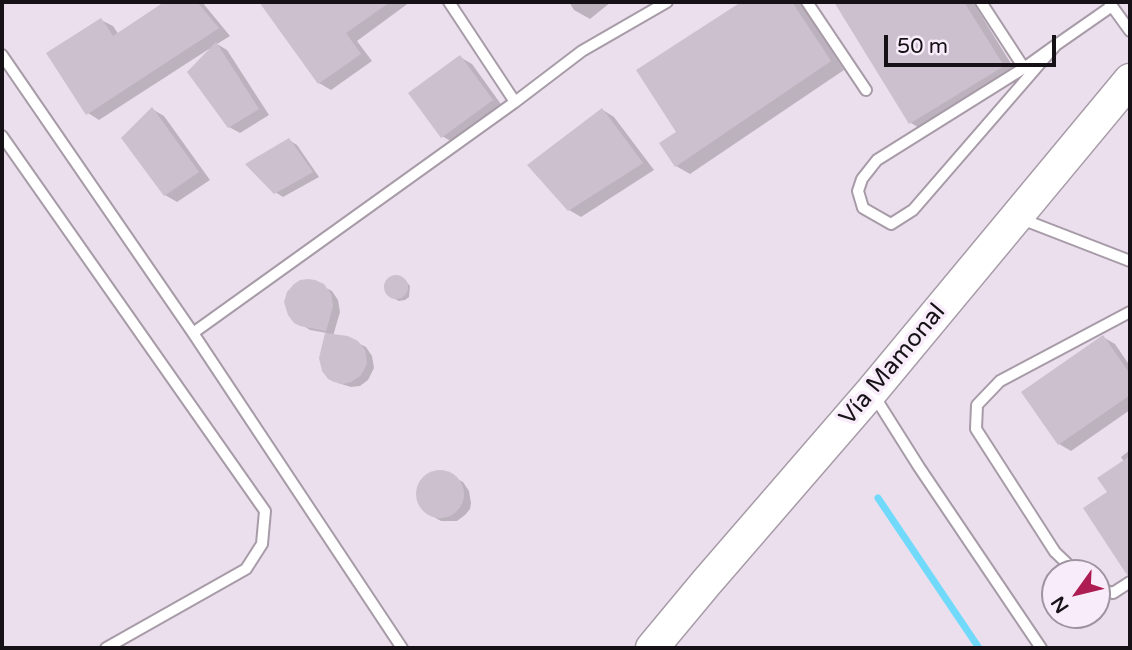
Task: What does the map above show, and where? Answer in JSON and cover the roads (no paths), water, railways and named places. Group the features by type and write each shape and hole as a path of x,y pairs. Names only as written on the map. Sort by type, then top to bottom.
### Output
{"street":[{"name":"Vía Mamonal","path":"652,648 872,391 1130,80"}],"lane":[{"path":"449,2 515,102"},
{"path":"193,333 582,51 667,2"},
{"path":"807,2 866,90"},
{"path":"981,2 1024,68"},
{"path":"1056,45 913,210 891,223 863,208 858,191 862,179 877,160 1024,68 1110,4 1130,31"},
{"path":"2,55 193,333 402,648"},
{"path":"2,135 265,511 262,544 246,569 106,648"},
{"path":"1016,217 1130,261"},
{"path":"1062,559 1055,552 976,429 977,405 1000,381 1130,312"},
{"path":"872,391 919,467 1041,648"},
{"path":"1111,592 1130,582"}],"waterway":[{"path":"878,498 979,648"}]}
